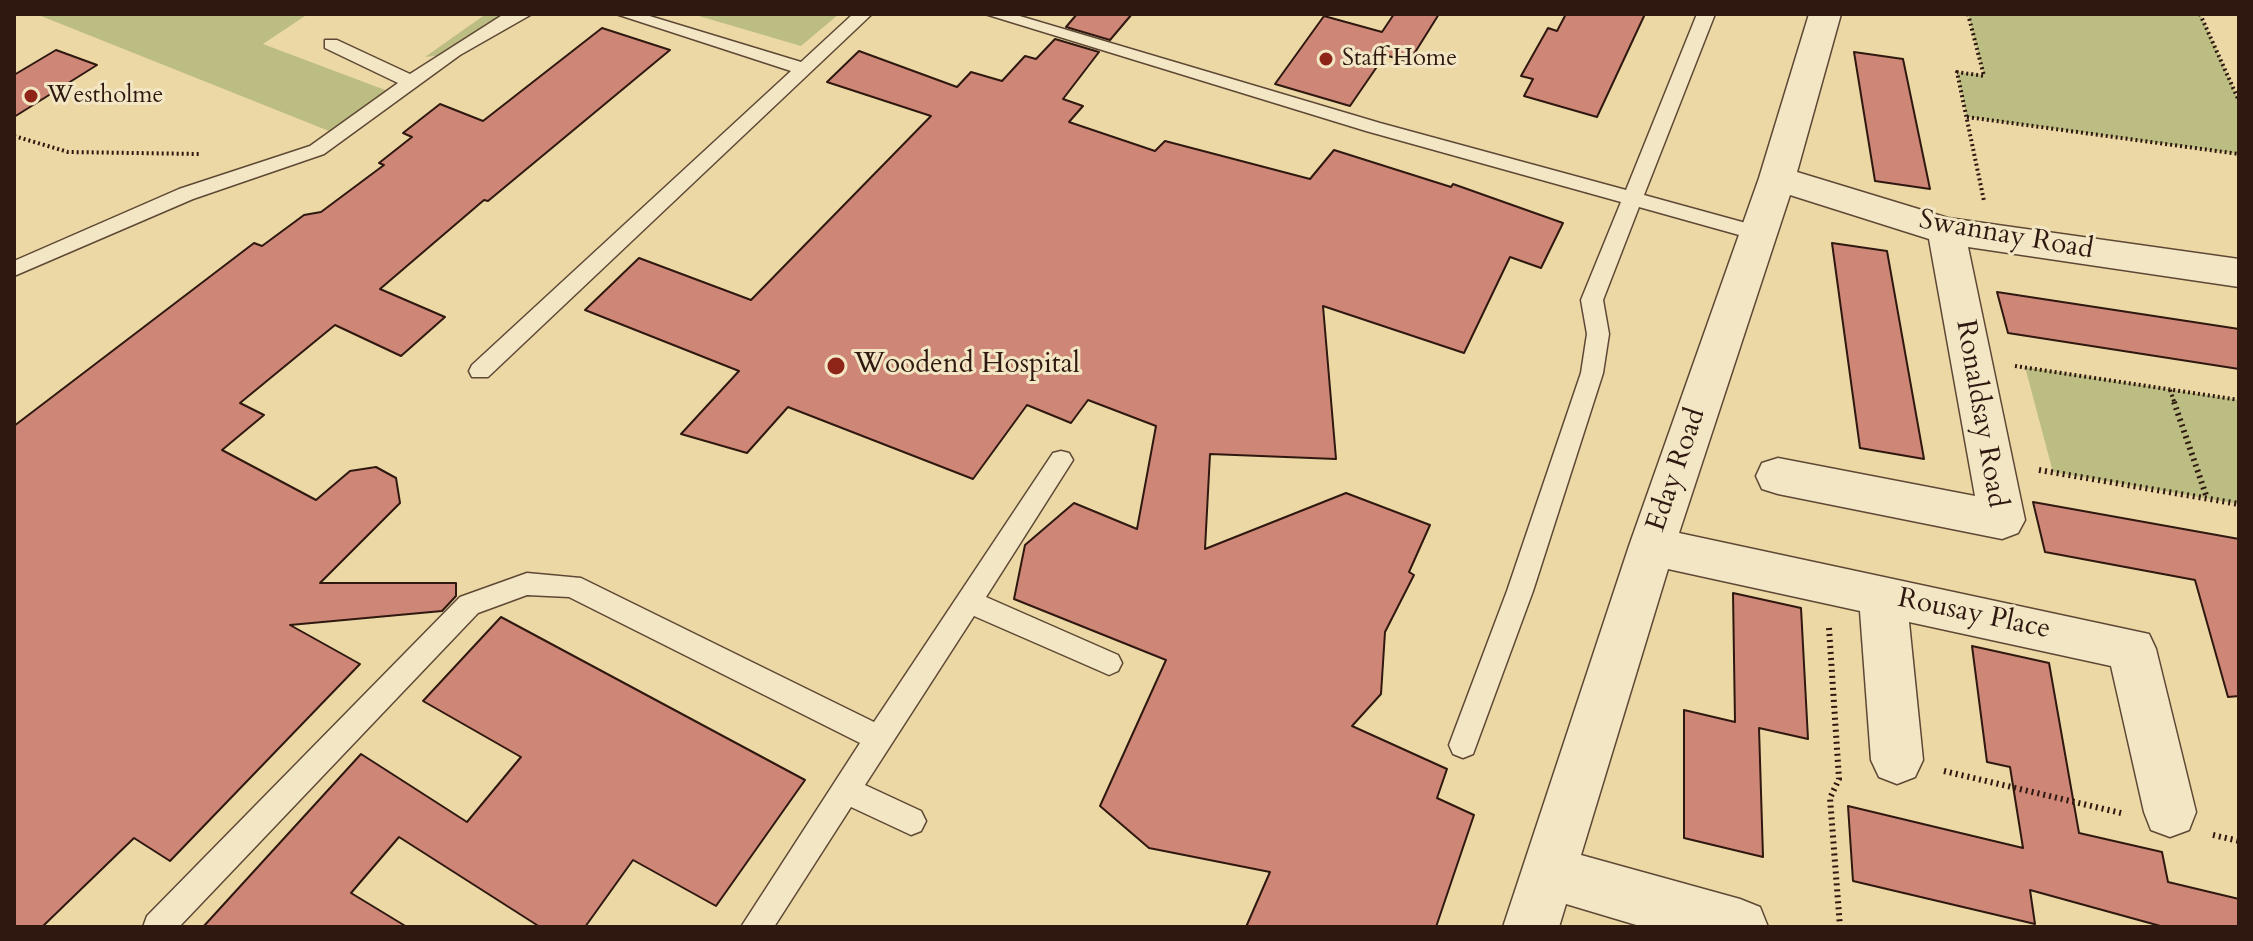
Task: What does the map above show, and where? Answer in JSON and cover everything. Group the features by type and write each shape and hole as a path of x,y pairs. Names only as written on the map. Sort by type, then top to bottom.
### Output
{"street":[{"name":"Eday Road","path":"1531,927 1652,546 1777,178 1825,14"},
{"name":"Swannay Road","path":"1777,178 1946,231 2239,273"},
{"name":"Ronaldsay Road","path":"1778,476 2002,520 1946,231"},
{"name":"Rousay Place","path":"1652,546 2132,649 2165,819"},
{"path":"1883,596 1897,760"},
{"path":"1547,872 1740,927"}],"lane":[{"path":"14,269 186,194 317,150 454,51 510,18 523,14"},
{"path":"625,14 804,69"},
{"path":"480,371 863,14"},
{"path":"994,14 1373,127 1631,195 1757,233"},
{"path":"1463,745 1520,591 1592,373 1598,334 1592,300 1631,195 1706,14"},
{"path":"331,44 411,82"},
{"path":"756,927 1061,460"},
{"path":"158,927 469,605 527,584 572,586 879,738"},
{"path":"969,602 1109,663"},
{"path":"845,790 911,821"}],"path":[{"path":"1968,14 1984,76 1957,72 1992,237"},
{"path":"2200,14 2239,101"},
{"path":"1967,117 2239,154"},
{"path":"14,136 68,152 203,154"},
{"path":"1971,359 2239,400"},
{"path":"2170,390 2207,498"},
{"path":"1990,462 2239,504"},
{"path":"1826,584 1839,779 1830,798 1840,927"},
{"path":"1897,760 2165,819 2239,841"}],"green space":[{"path":"36,14 308,14 263,44 393,93 339,135"},
{"path":"486,14 509,14 442,55 425,57"},
{"path":"692,14 839,14 801,46"},
{"path":"1968,14 2200,14 2239,101 2239,154 1967,117 1957,72 1984,75"},
{"path":"2025,367 2239,400 2239,504 2053,472"}],"building":[{"path":"1077,14 1132,14 1110,40 1066,27"},
{"name":"Staff Home","path":"1394,14 1439,14 1409,62 1385,55 1350,106 1275,84 1324,16 1382,32"},
{"path":"1566,14 1645,14 1597,117 1524,96 1533,79 1521,76 1548,28 1557,31"},
{"path":"602,28 670,50 488,201 484,200 380,289 445,317 401,356 335,325 240,403 264,415 222,450 316,500 350,471 376,467 396,478 400,503 320,583 456,583 456,596 442,611 290,625 360,664 170,861 134,838 42,927 14,927 14,426 254,243 262,246 304,215 321,212 384,165 379,163 412,137 403,133 440,104 483,121"},
{"path":"1055,39 1099,52 1063,99 1083,106 1069,122 1155,151 1165,141 1310,179 1334,150 1451,187 1453,184 1563,223 1541,268 1510,257 1464,353 1323,306 1336,459 1210,454 1205,549 1346,493 1430,525 1409,572 1414,575 1385,632 1381,694 1352,726 1447,769 1437,798 1474,815 1436,927 1246,927 1270,872 1149,848 1100,806 1166,660 1014,599 1025,545 1074,503 1137,529 1156,426 1088,400 1071,423 1027,405 973,479 788,407 747,453 681,434 739,371 585,310 639,258 751,300 931,116 827,82 859,51 957,87 971,72 1002,81 1025,56 1036,59"},
{"name":"Westholme","path":"56,50 97,65 14,117 14,75"},
{"path":"1854,52 1903,59 1930,189 1875,181"},
{"path":"1832,243 1887,251 1924,459 1860,448"},
{"path":"1997,292 2239,329 2239,369 2008,333"},
{"path":"2033,502 2239,539 2239,696 2228,697 2195,580 2045,552"},
{"path":"1733,593 1801,608 1808,739 1759,728 1763,857 1684,838 1684,710 1735,722"},
{"path":"501,617 805,780 716,906 633,860 585,927 540,927 399,837 351,893 407,927 203,927 361,754 467,822 521,757 423,701"},
{"path":"1972,646 2049,663 2079,833 2162,852 2168,882 2239,899 2239,927 2164,927 2030,890 2035,924 1853,881 1848,806 2023,848 2010,767 1987,762"}],"place":[{"name":"Staff Home","path":"1326,59"},
{"name":"Westholme","path":"31,96"},
{"name":"Woodend Hospital","path":"836,366"}]}
